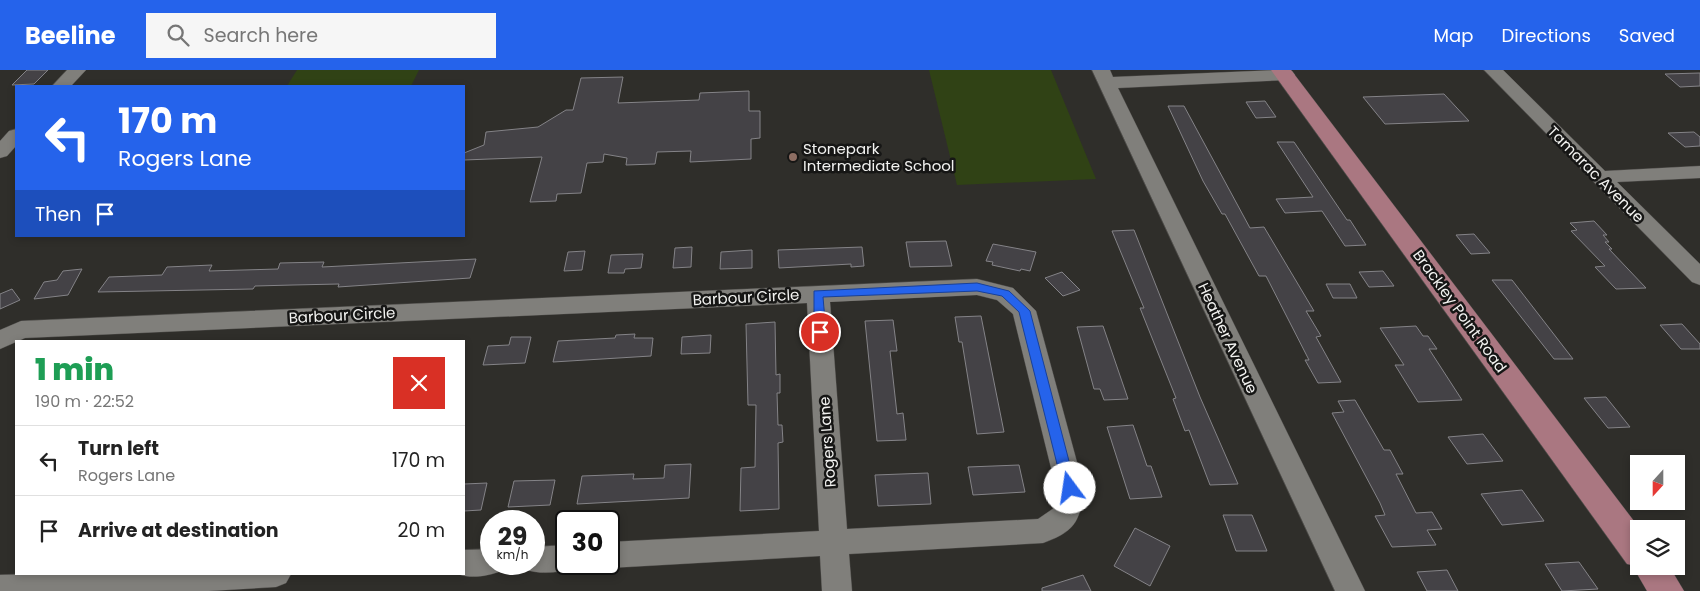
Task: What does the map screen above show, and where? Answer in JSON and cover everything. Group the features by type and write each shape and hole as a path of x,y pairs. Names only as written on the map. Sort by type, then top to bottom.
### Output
{"main road":[{"name":"Brackley Point Road","path":"1283,73 1630,541"}],"street":[{"path":"63,85 77,70"},
{"name":"Tamarac Avenue","path":"1493,70 1700,277"},
{"path":"1104,77 1283,73"},
{"name":"Heather Avenue","path":"1104,77 1350,591"},
{"path":"0,152 15,136"},
{"path":"1600,177 1700,172"},
{"name":"Barbour Circle","path":"0,340 21,330 977,287 1006,294 1024,311 1070,488 1067,514 1043,531 620,554"},
{"name":"Rogers Lane","path":"818,294 837,591"},
{"path":"465,563 480,562"},
{"path":"0,589 258,575"}],"green space":[{"path":"297,70 419,70 412,85 288,85"},
{"path":"929,70 1051,70 1096,179 957,185"}],"building":[{"path":"27,70 48,70 34,84 12,85"},
{"path":"1700,73 1700,86 1680,87 1665,74"},
{"path":"623,77 618,103 699,100 700,93 749,91 749,111 760,111 760,138 751,139 751,159 690,162 691,151 657,152 655,164 626,165 627,158 604,154 603,162 587,163 581,193 557,194 556,201 530,202 542,157 465,160 465,153 484,145 486,132 538,127 566,110 573,110 581,78"},
{"path":"1444,94 1469,121 1385,124 1363,97"},
{"path":"1265,101 1276,117 1256,118 1246,102"},
{"path":"1168,106 1184,106 1250,228 1264,227 1314,311 1306,311 1321,336 1316,337 1341,382 1318,383 1305,360 1309,360 1266,276 1259,276 1225,214 1222,214 1203,181"},
{"path":"1694,132 1700,137 1700,146 1685,147 1668,133"},
{"path":"1277,142 1294,142 1366,245 1345,246 1322,211 1285,213 1276,199 1313,197"},
{"path":"1594,221 1607,235 1603,235 1609,242 1605,242 1612,249 1609,249 1646,288 1616,289 1595,267 1605,266 1571,231 1577,230 1570,223"},
{"path":"1134,230 1200,397 1238,484 1210,485 1189,430 1185,431 1173,399 1176,398 1140,308 1144,308 1112,231"},
{"path":"1474,234 1490,253 1471,254 1456,235"},
{"path":"946,241 952,266 910,267 906,242"},
{"path":"993,244 1036,252 1030,271 1021,269 1020,271 992,265 993,262 986,261"},
{"path":"692,247 691,267 673,268 675,248"},
{"path":"862,247 864,266 851,267 851,264 779,268 778,250"},
{"path":"752,250 752,268 720,269 721,252"},
{"path":"585,251 582,270 564,271 568,252"},
{"path":"643,254 641,268 625,269 624,273 608,273 611,255"},
{"path":"476,259 470,278 338,287 339,284 255,286 253,289 98,292 109,277 162,275 167,267 212,265 209,271 278,269 280,263 324,262 322,267"},
{"path":"82,269 68,295 34,299 44,282 57,280 63,271"},
{"path":"1383,271 1394,286 1369,287 1359,272"},
{"path":"1062,272 1080,290 1063,296 1045,278"},
{"path":"1492,280 1512,280 1573,359 1554,359"},
{"path":"1326,284 1350,284 1357,298 1333,298"},
{"path":"12,289 20,300 0,309 0,294"},
{"path":"981,316 1004,432 977,434 962,342 959,342 955,317"},
{"path":"893,320 897,351 890,351 897,414 903,413 906,440 877,441 865,321"},
{"path":"775,322 776,375 780,374 780,393 777,393 778,425 782,425 783,442 778,443 779,509 740,511 741,468 755,467 756,405 748,405 746,324"},
{"path":"1682,324 1700,344 1700,349 1681,349 1660,325"},
{"path":"1103,326 1128,399 1104,400 1100,389 1094,389 1077,327"},
{"path":"1416,326 1423,336 1428,336 1437,349 1429,349 1462,400 1418,402 1395,365 1404,365 1380,328"},
{"path":"635,334 634,338 653,338 651,356 553,362 558,341 615,338 616,335"},
{"path":"711,335 710,353 681,354 682,337"},
{"path":"511,337 531,337 525,363 483,365 488,346 509,345"},
{"path":"1606,397 1630,427 1608,428 1584,398"},
{"path":"1355,400 1384,450 1390,450 1403,474 1396,474 1416,513 1432,512 1442,529 1427,530 1436,545 1392,547 1375,516 1385,515 1380,503 1332,413 1344,412 1338,401"},
{"path":"1133,425 1147,466 1151,466 1162,497 1130,499 1107,427"},
{"path":"1483,434 1503,461 1467,464 1448,437"},
{"path":"691,464 689,498 577,504 582,476 634,474 633,479 664,478 665,465"},
{"path":"1019,465 1025,492 973,495 968,467"},
{"path":"928,473 931,504 878,506 875,475"},
{"path":"555,480 550,505 508,507 514,481"},
{"path":"487,483 481,510 465,511 465,484"},
{"path":"1522,490 1544,521 1502,525 1481,494"},
{"path":"1223,515 1252,515 1267,551 1236,551"},
{"path":"1135,528 1170,546 1150,586 1114,566"},
{"path":"1579,562 1598,589 1562,591 1545,564"},
{"path":"1447,570 1458,591 1427,591 1417,572"},
{"path":"1083,575 1091,591 1042,591 1042,588"}],"place":[{"name":"Stonepark Intermediate School","path":"793,157"}],"route":[{"path":"820,332 818,294 977,287 1006,294 1024,311 1070,488"}]}
